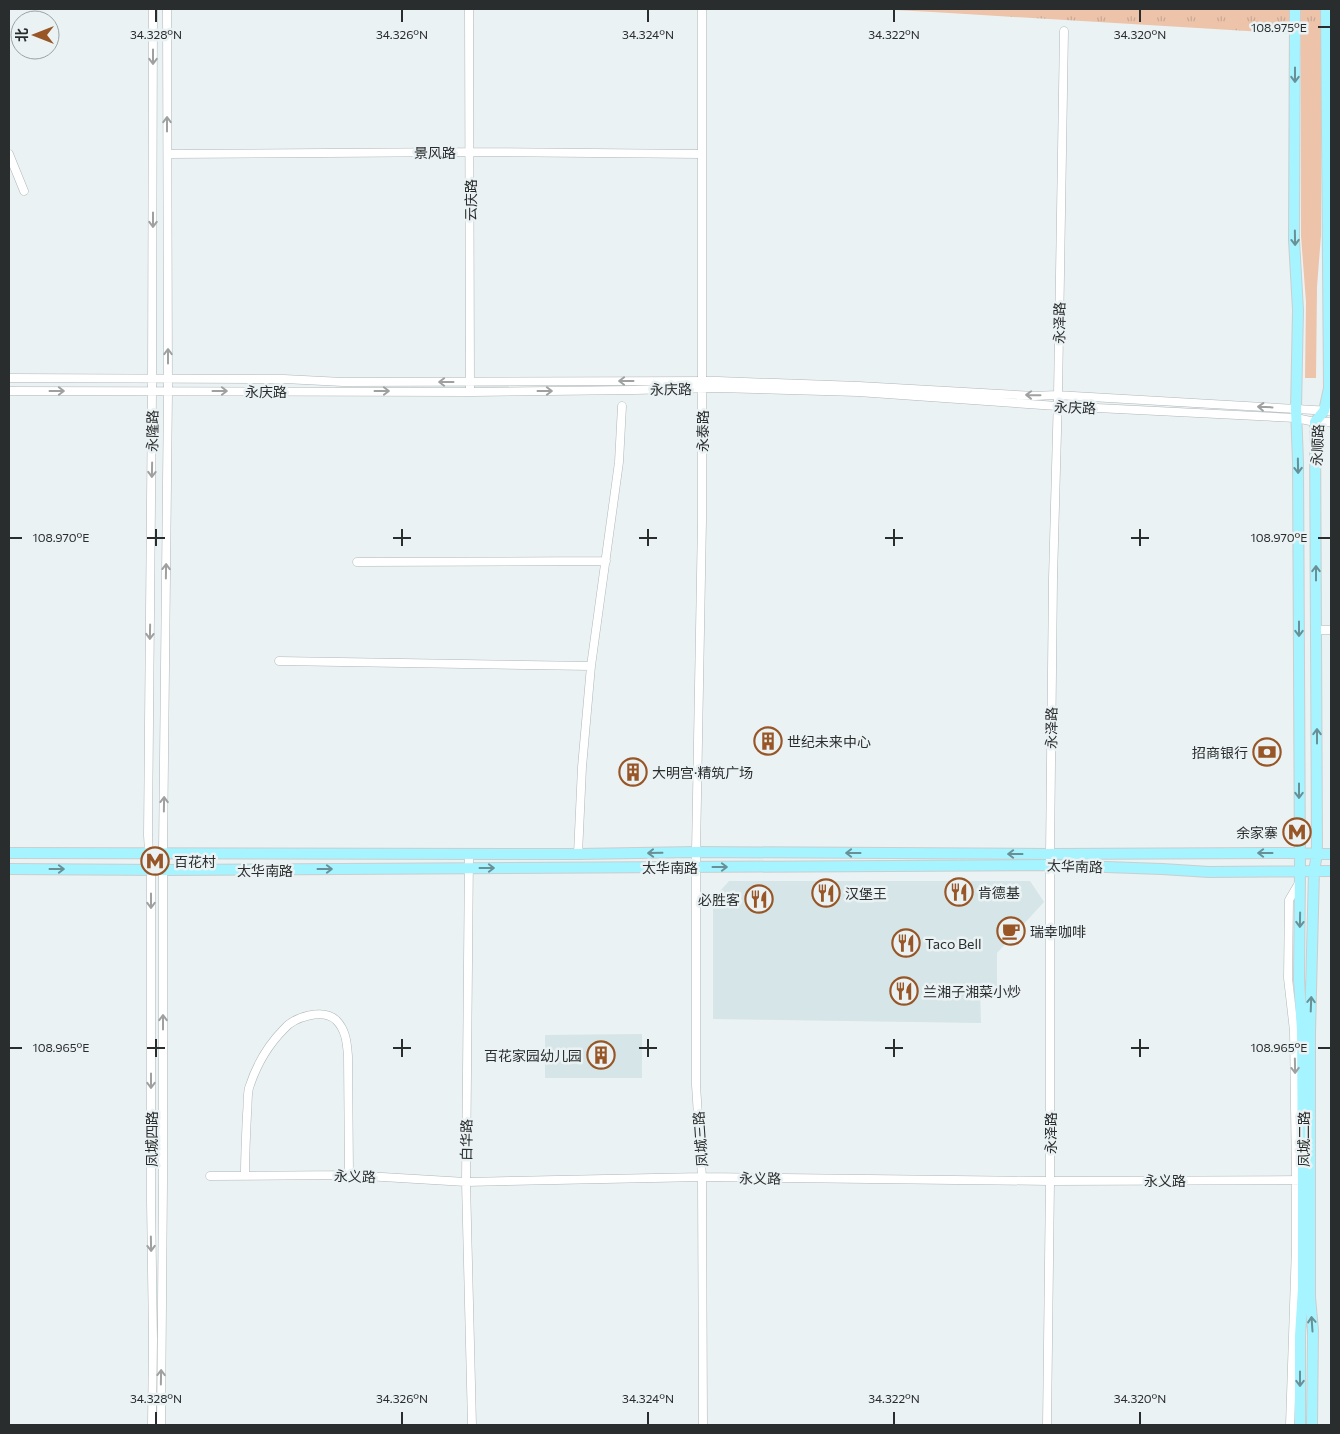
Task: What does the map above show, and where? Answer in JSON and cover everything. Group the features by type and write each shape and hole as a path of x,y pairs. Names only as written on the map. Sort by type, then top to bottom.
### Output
{"main road":[{"name":"永顺路","path":"1295,9 1294,240 1298,310 1296,413 1300,853"},
{"name":"永顺路","path":"1317,854 1316,422 1328,410 1326,9"},
{"name":"太华南路","path":"9,853 578,854 696,852 1331,854"},
{"name":"凤城二路","path":"1300,853 1299,979 1302,1031 1303,1180 1300,1425"},
{"name":"凤城二路","path":"1312,1425 1313,1330 1303,1180 1310,1032 1314,871 1317,854"},
{"name":"太华南路","path":"9,869 1050,866 1300,876 1314,871 1331,871"}],"street":[{"name":"永隆路","path":"148,853 153,9"},
{"name":"永隆路","path":"163,852 168,391 167,9"},
{"name":"云庆路","path":"469,9 470,392"},
{"name":"永泰路","path":"696,852 702,385 702,9"},
{"name":"永泽路","path":"1047,1425 1053,579 1064,31"},
{"name":"景风路","path":"168,154 470,152 702,154"},
{"path":"9,154 24,191"},
{"name":"永庆路","path":"9,378 284,379 343,382 859,386 1058,396 1296,413 1316,422 1331,422"},
{"name":"永庆路","path":"9,391 470,392 702,385 717,388 858,392 1057,406 1296,413 1328,410"},
{"path":"578,854 582,767 591,666 619,462 622,406"},
{"path":"357,562 606,561"},
{"path":"1317,630 1331,630"},
{"path":"279,661 591,666"},
{"name":"凤城四路","path":"161,1425 163,852"},
{"name":"凤城三路","path":"696,852 696,1086 702,1177 703,1425"},
{"name":"凤城四路","path":"148,853 151,869 151,1202 154,1339 152,1425"},
{"name":"白华路","path":"469,854 466,1182 472,1425"},
{"path":"245,1175 248,1090 257,1067 285,1027 299,1018 312,1014 336,1020 346,1036 348,1056 349,1175"},
{"name":"永义路","path":"210,1176 349,1175 466,1182 702,1177 1050,1181 1303,1180"},
{"path":"1290,1425 1296,1247 1303,1180"}],"shaded area":[{"path":"729,881 1030,881 1044,902 997,953 997,990 980,989 981,1023 713,1019 713,899"},
{"path":"642,1034 642,1078 545,1078 545,1035"}],"green space":[{"path":"875,9 1331,9 1331,36 933,12"},
{"path":"1301,9 1321,9 1321,235 1317,287 1316,378 1305,378 1306,302 1301,236"}],"place":[{"name":"世纪未来中心","path":"768,741"},
{"name":"招商银行","path":"1267,752"},
{"name":"大明宫·精筑广场","path":"633,772"},
{"name":"余家寨","path":"1297,832"},
{"name":"百花村","path":"155,861"},
{"name":"肯德基","path":"959,892"},
{"name":"汉堡王","path":"826,893"},
{"name":"必胜客","path":"759,899"},
{"name":"瑞幸咖啡","path":"1011,931"},
{"name":"Taco Bell","path":"906,943"},
{"name":"兰湘子湘菜小炒","path":"904,991"},
{"name":"百花家园幼儿园","path":"601,1055"}]}
